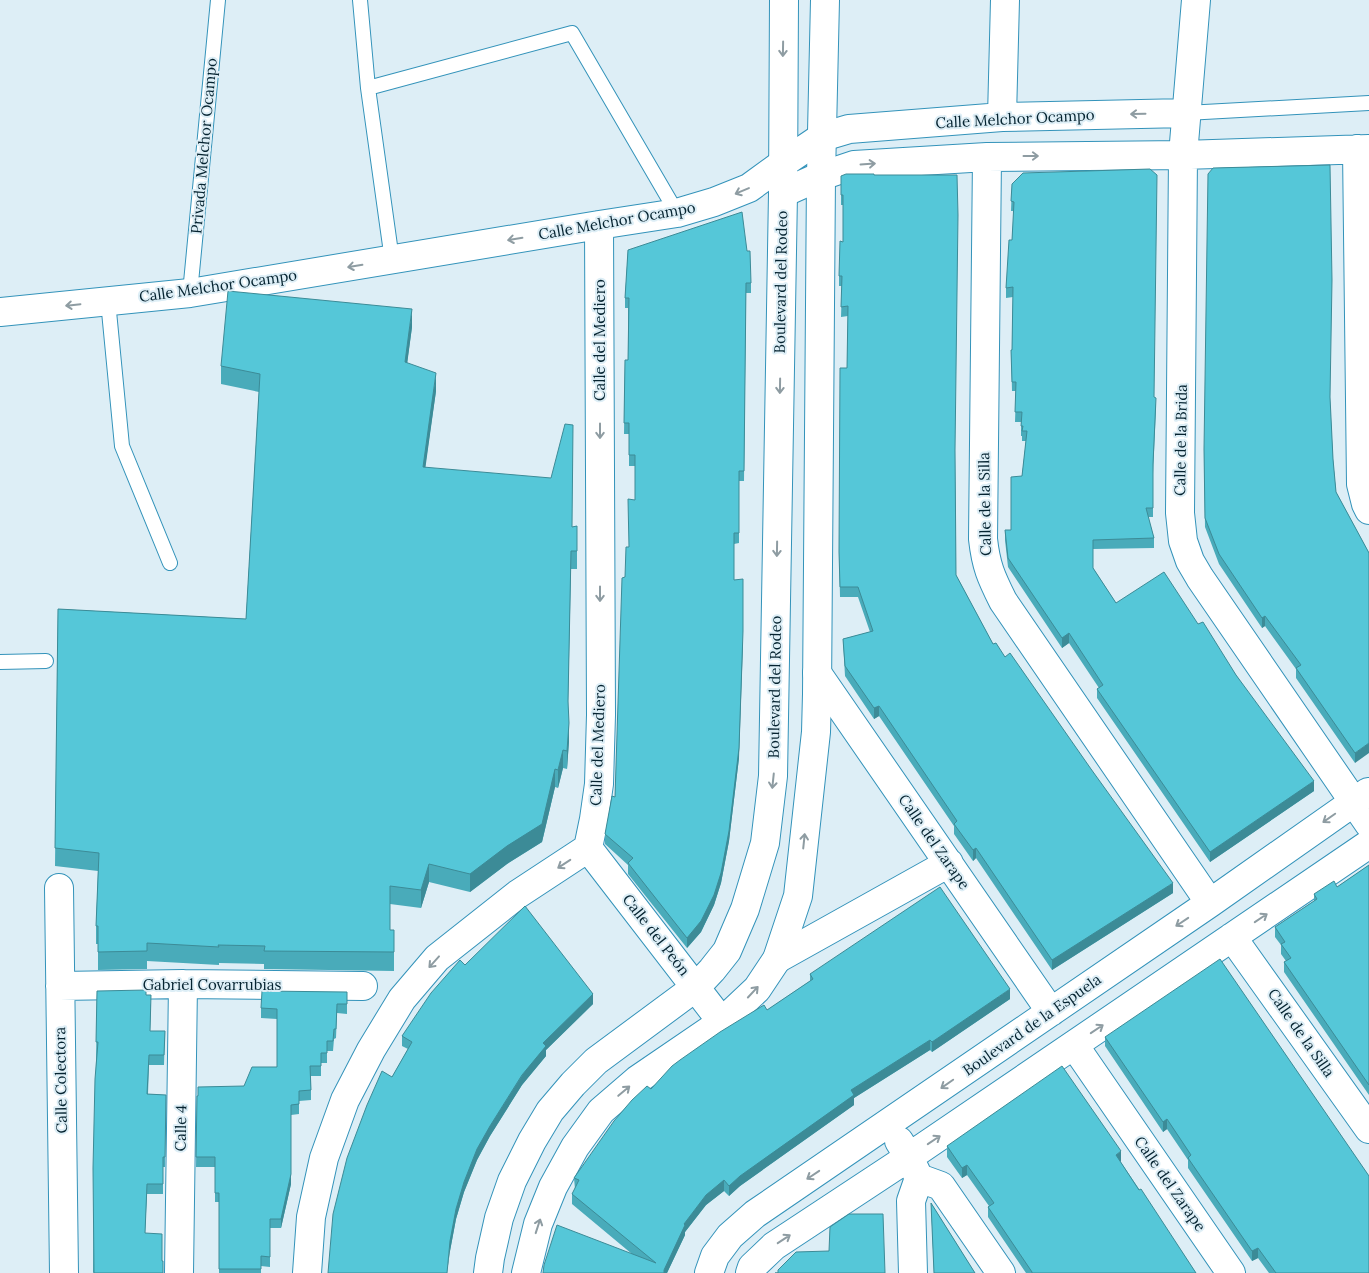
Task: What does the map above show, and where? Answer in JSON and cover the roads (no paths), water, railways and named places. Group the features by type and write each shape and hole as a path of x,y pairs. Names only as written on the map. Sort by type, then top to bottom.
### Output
{"street":[{"name":"Boulevard del Rodeo","path":"488,1273 499,1218 512,1181 532,1141 550,1111 596,1061 696,988 712,970 726,951 745,909 765,843 774,776 784,0"},
{"path":"526,1273 538,1224 553,1187 575,1147 601,1111 637,1080 722,1022 757,989 777,958 798,896 816,732 821,176 825,0"},
{"path":"1002,117 1005,0"},
{"name":"Calle de la Brida","path":"1196,0 1183,155 1180,512 1183,541 1190,561 1200,578 1361,796 1369,824"},
{"name":"Calle Melchor Ocampo","path":"0,312 190,293 677,213 714,202 749,188 822,137 849,129 1002,117 1186,113"},
{"path":"783,193 821,176 854,165 987,156 1183,155 1363,149 1361,484 1369,510"},
{"name":"Calle de la Silla","path":"987,156 983,539 989,572 1004,601 1210,903"},
{"name":"Calle del Mediero","path":"588,848 599,784 601,715 599,225"},
{"name":"Calle del Zarape","path":"817,673 1051,1012"},
{"name":"Boulevard de la Espuela","path":"709,1273 715,1256 730,1236 755,1214 1210,903 1361,796"},
{"path":"750,1273 752,1267 774,1246 914,1168 1074,1045 1369,844"},
{"path":"307,1273 311,1217 324,1158 345,1100 371,1050 402,1000 437,958 518,894 588,848"},
{"name":"Calle del Peón","path":"588,848 722,1022"},
{"path":"777,958 949,864"},
{"name":"Calle Colectora","path":"59,888 64,1273"},
{"name":"Calle de la Silla","path":"1232,937 1369,1130"},
{"name":"Gabriel Covarrubias","path":"60,986 183,984 363,986"},
{"name":"Calle 4","path":"179,1273 183,984"},
{"name":"Calle del Zarape","path":"1074,1045 1231,1273"},
{"path":"888,1124 914,1168 941,1186 1001,1273"},
{"path":"913,1273 911,1201 914,1168"}],"lane":[{"name":"Privada Melchor Ocampo","path":"190,293 218,0"},
{"path":"360,0 368,88 392,260"},
{"path":"368,88 572,33 677,213"},
{"name":"Calle Melchor Ocampo","path":"1186,113 1369,104"},
{"path":"108,301 122,446 170,563"},
{"path":"0,662 46,661"}]}
